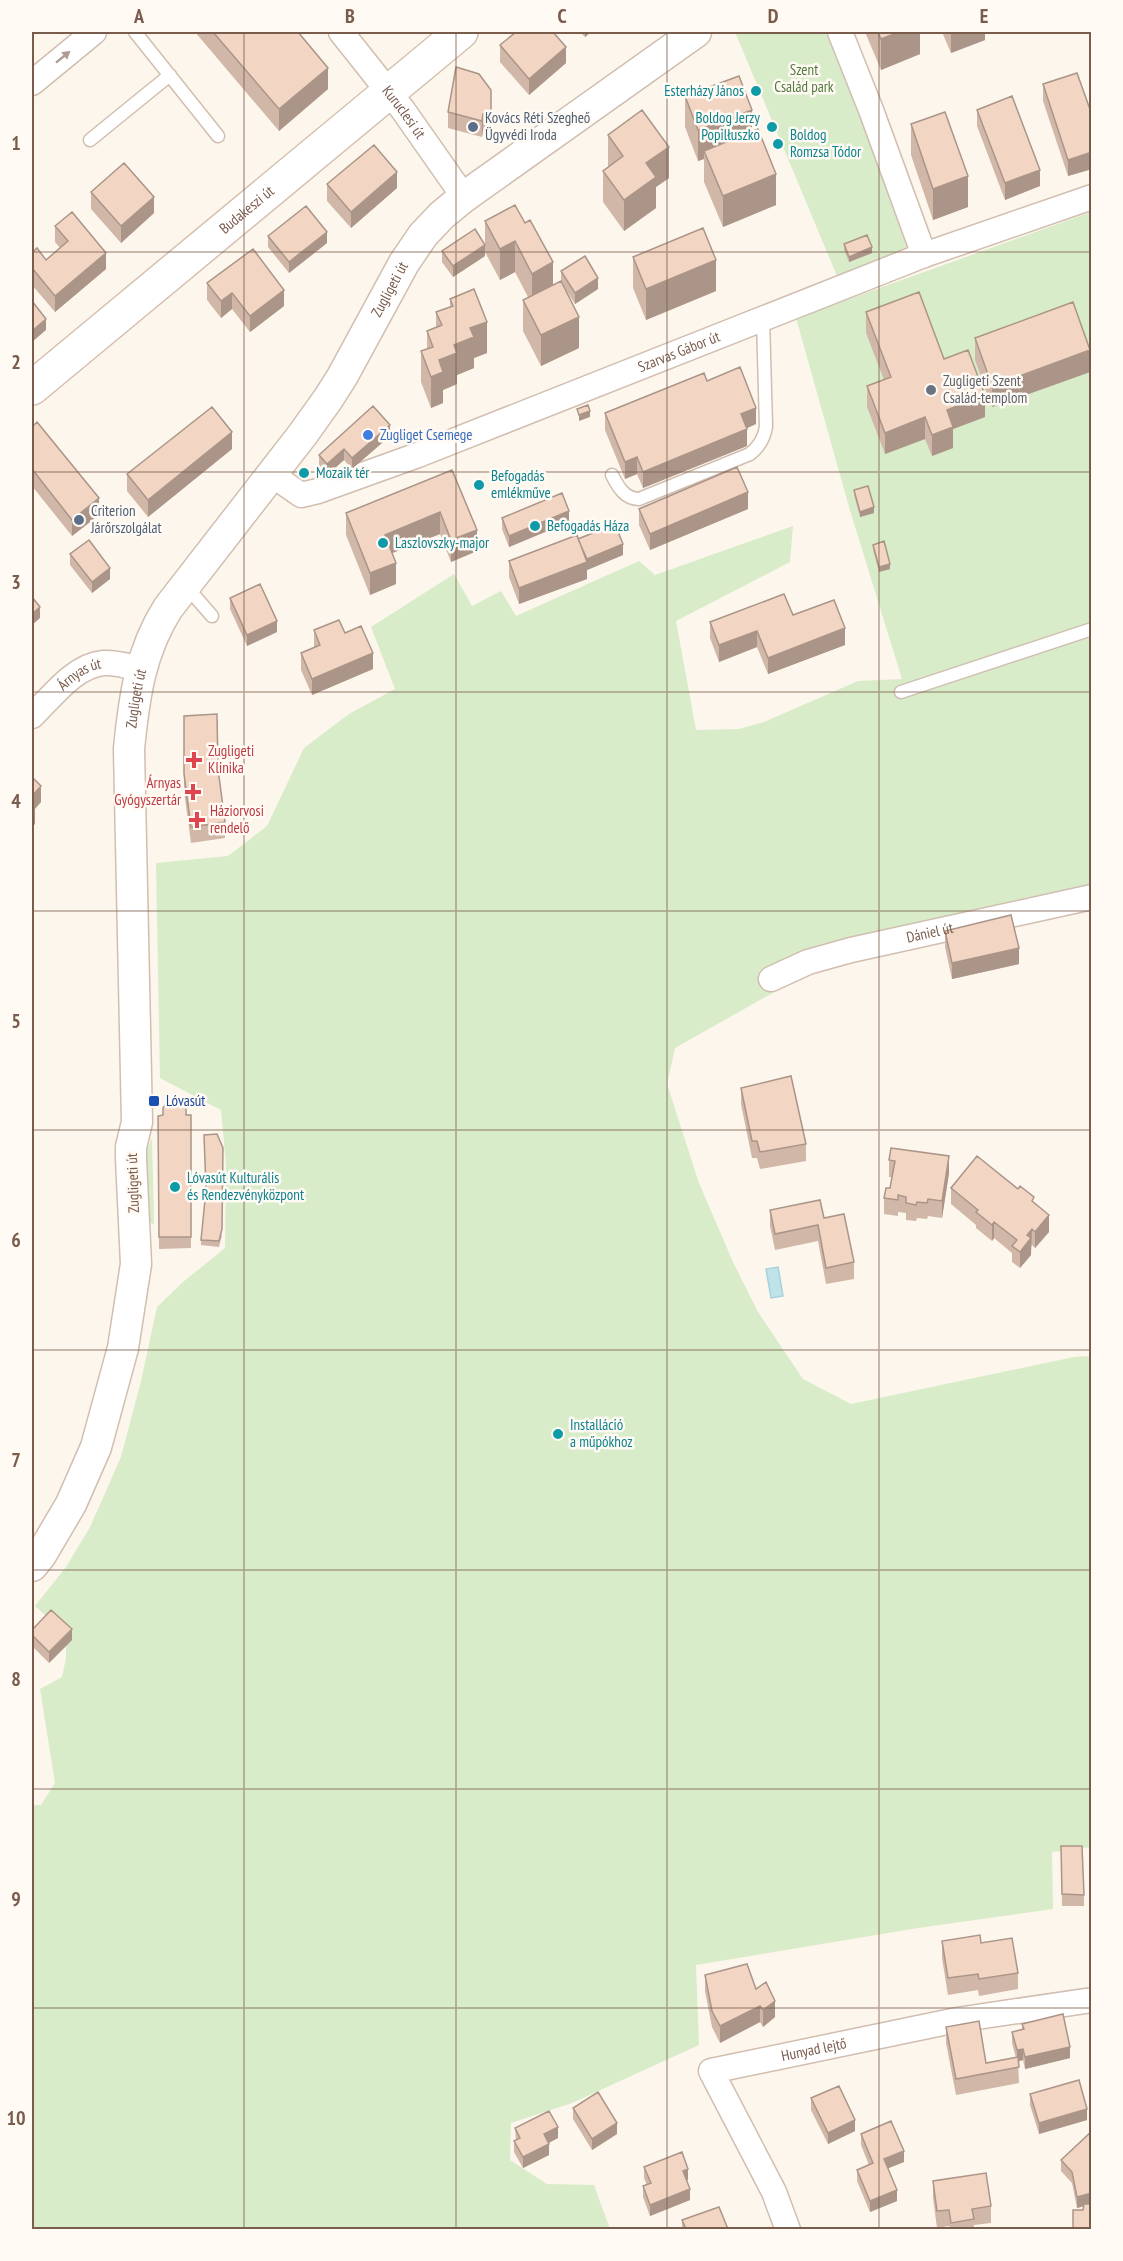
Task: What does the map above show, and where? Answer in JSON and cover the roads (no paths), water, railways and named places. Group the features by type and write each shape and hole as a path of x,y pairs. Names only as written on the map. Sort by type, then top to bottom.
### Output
{"main road":[{"name":"Budakeszi út","path":"32,388 460,32"}],"street":[{"path":"32,83 94,32"},
{"name":"Kuruclesi út","path":"341,32 388,92 464,197"},
{"name":"Zugligeti út","path":"32,1566 71,1504 96,1447 123,1347 136,1264 131,1171 131,1147 137,1122 129,749 135,696 146,651 160,620 185,585 303,434 342,377 404,263 423,235 442,214 464,197 696,32"},
{"path":"840,32 872,110 924,255"},
{"name":"Szarvas Gábor út","path":"271,474 301,495 318,491 418,455 924,255 1092,197"},
{"name":"Árnyas út","path":"32,716 82,669 105,663 117,663 141,669"},
{"name":"Dániel út","path":"771,979 808,962 851,950 1092,897"},
{"name":"Hunyad lejtő","path":"788,2229 774,2192 711,2071 957,2020 1092,2000"}],"lane":[{"path":"135,32 218,136"},
{"path":"90,140 170,75"},
{"path":"612,475 618,486 628,496 634,499 646,498 750,454 756,449 765,435 766,428 763,319"},
{"path":"185,585 212,616"},
{"path":"901,692 1092,628"}],"water":[{"path":"778,1267 783,1296 771,1298 766,1269"}],"place":[{"name":"Esterházy János","path":"756,91"},
{"name":"Kovács Réti Szegheő Ügyvédi Iroda","path":"473,127"},
{"name":"Boldog Jerzy Popilłuszko","path":"772,127"},
{"name":"Boldog Romzsa Tódor","path":"778,144"},
{"name":"Zugligeti Szent Család-templom","path":"931,390"},
{"name":"Zugliget Csemege","path":"368,435"},
{"name":"Mozaik tér","path":"304,473"},
{"name":"Befogadás emlékműve","path":"479,485"},
{"name":"Criterion Járőrszolgálat","path":"79,520"},
{"name":"Befogadás Háza","path":"535,526"},
{"name":"Laszlovszky-major","path":"383,543"},
{"name":"Zugligeti Klinika","path":"194,760"},
{"name":"Árnyas Gyógyszertár","path":"193,792"},
{"name":"Háziorvosi rendelő","path":"197,820"},
{"name":"Lóvasút","path":"154,1101"},
{"name":"Lóvasút Kulturális és Rendezvényközpont","path":"175,1187"},
{"name":"Installáció a műpókhoz","path":"558,1434"}],"park label":[{"name":"Szent Család park","path":"804,78"}]}
